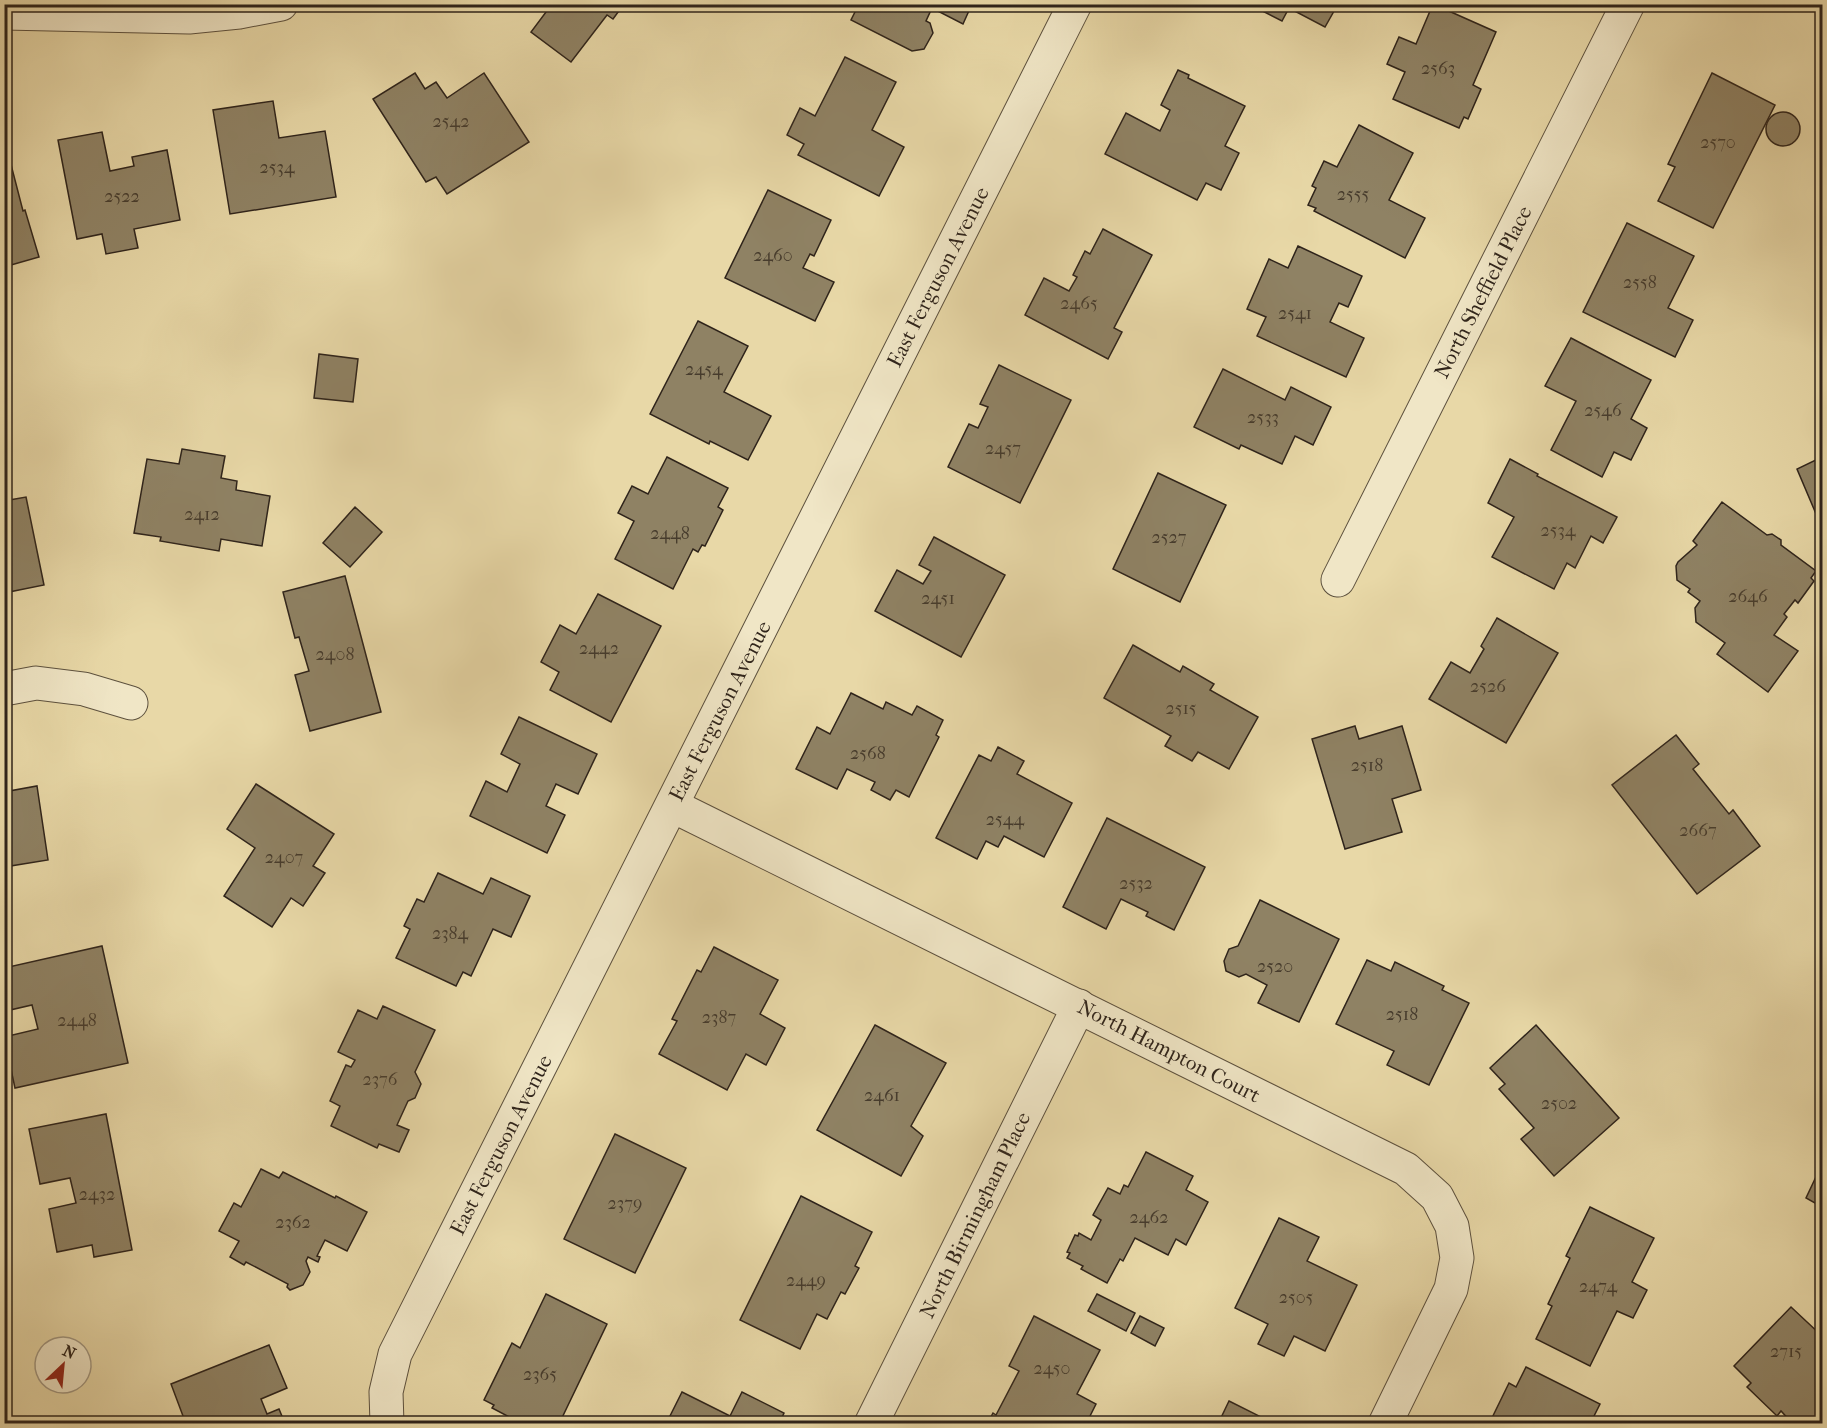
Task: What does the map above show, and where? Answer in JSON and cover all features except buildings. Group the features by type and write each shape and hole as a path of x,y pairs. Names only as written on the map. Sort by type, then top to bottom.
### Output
{"street":[{"path":"4,13 189,17 239,12 281,4"},
{"name":"East Ferguson Avenue","path":"387,1424 386,1392 394,1354 673,806 1075,4"},
{"name":"North Sheffield Place","path":"1338,580 1628,4"},
{"path":"4,689 36,683 84,689 131,703"},
{"name":"North Hampton Court","path":"673,806 1406,1169 1437,1197 1452,1226 1457,1258 1452,1289 1385,1424"},
{"name":"North Birmingham Place","path":"871,1424 1079,1006"}]}
